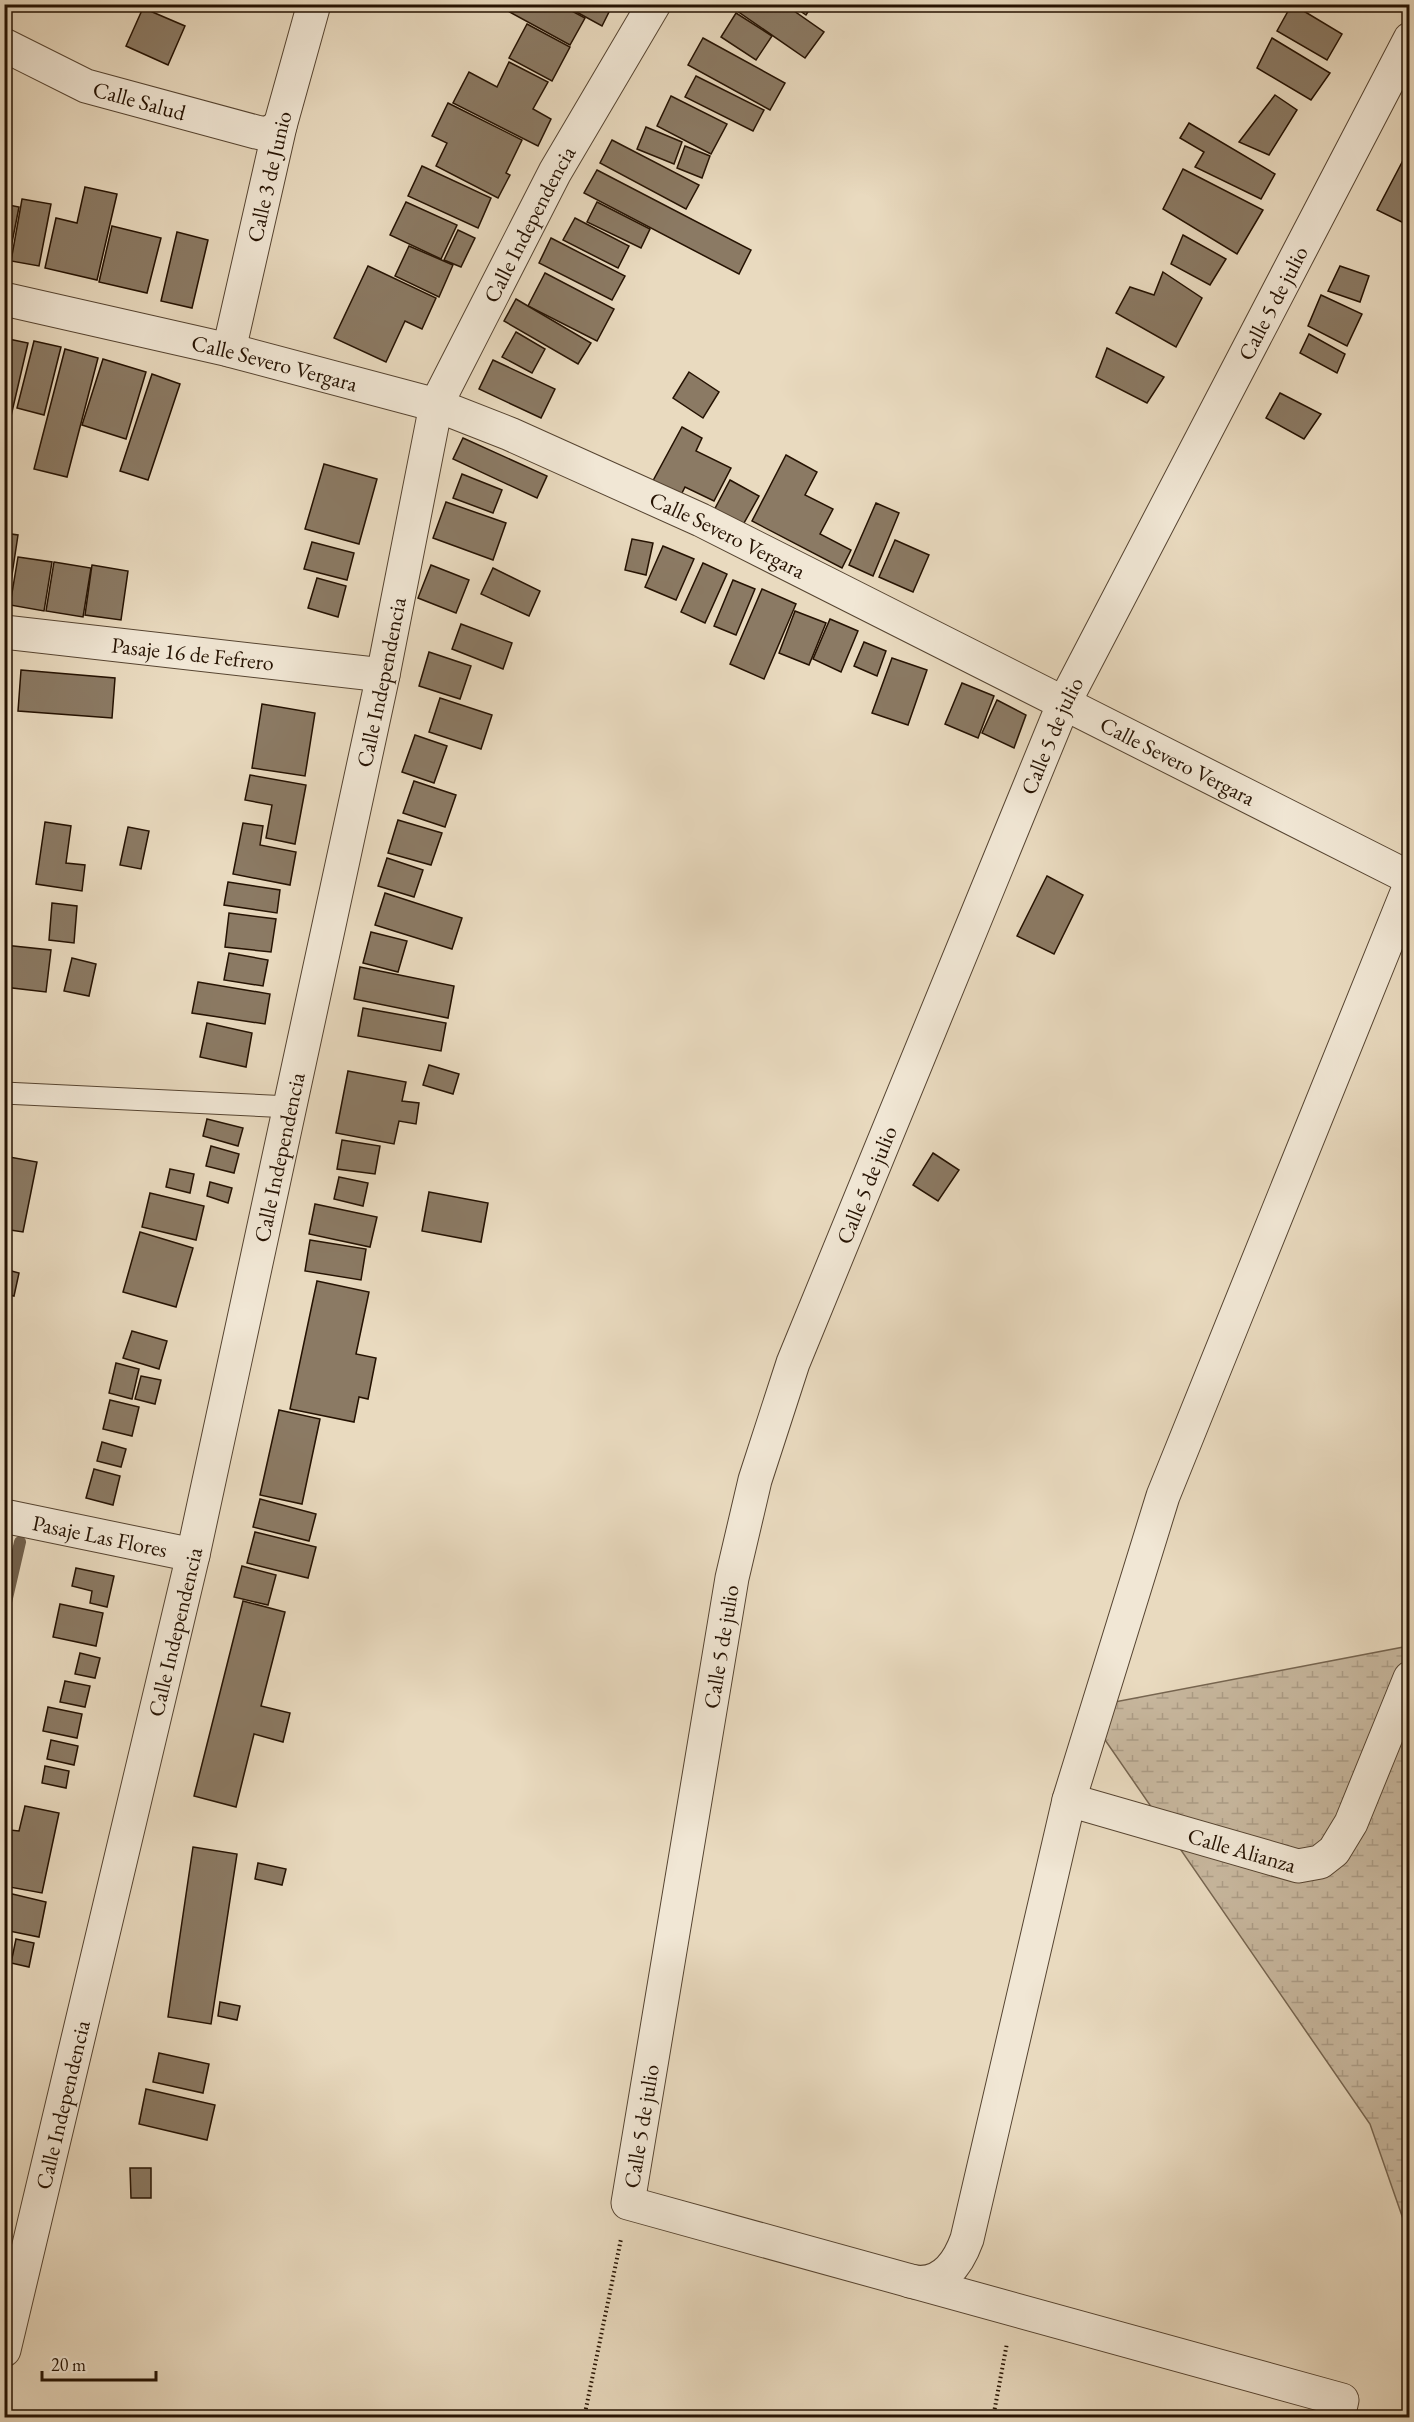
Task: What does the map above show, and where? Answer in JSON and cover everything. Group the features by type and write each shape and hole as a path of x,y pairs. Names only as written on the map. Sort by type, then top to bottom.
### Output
{"street":[{"name":"Calle 3 de Junio","path":"229,350 280,126 314,4"},
{"name":"Calle Independencia","path":"4,2350 193,1555 382,675 436,405 555,172 654,4"},
{"name":"Calle 5 de julio","path":"628,2203 732,1578 755,1480 793,1363 1063,705 1410,39"},
{"name":"Calle Salud","path":"4,45 86,86 267,134 280,126"},
{"name":"Calle Severo Vergara","path":"4,299 229,350 436,405 510,434 701,520 1063,705 1410,878"},
{"name":"Pasaje 16 de Fefrero","path":"4,632 382,675"},
{"path":"877,2272 916,2283 937,2279 950,2272 961,2257 1070,1800 1162,1496 1410,885"},
{"name":"Pasaje Las Flores","path":"4,1516 193,1555"},
{"name":"Calle Alianza","path":"1070,1800 1298,1866 1320,1862 1334,1851 1351,1823 1410,1678"},
{"path":"628,2203 1342,2400 1338,2418"}],"lane":[{"path":"4,1093 290,1107"}],"path":[{"name":"Calle 5 de julio","path":"584,2418 628,2203"},
{"path":"993,2418 1013,2310"}],"green space":[{"path":"1409,1646 1409,2236 1370,2124 1083,1708"}],"building":[{"path":"495,4 559,4 585,18 570,45"},
{"path":"562,4 613,4 602,26"},
{"path":"727,4 784,4 824,32 805,58"},
{"path":"790,4 813,4 806,15"},
{"path":"1292,4 1342,34 1327,60 1277,31"},
{"path":"143,8 185,26 168,65 126,46"},
{"path":"736,13 772,36 756,60 721,37"},
{"path":"527,24 570,47 552,81 509,58"},
{"path":"703,38 785,83 770,110 688,65"},
{"path":"1272,38 1330,73 1311,100 1257,68"},
{"path":"509,62 548,82 533,109 551,119 538,146 453,103 469,72 497,87"},
{"path":"696,76 764,110 753,131 685,97"},
{"path":"1275,95 1297,110 1269,155 1239,142"},
{"path":"671,96 727,124 711,154 657,126"},
{"path":"448,103 522,140 506,173 510,175 498,198 436,166 447,143 432,136"},
{"path":"1189,123 1275,174 1261,199 1195,167 1204,152 1180,138"},
{"path":"646,127 682,142 674,164 637,149"},
{"path":"612,140 699,185 686,209 600,163"},
{"path":"685,146 710,156 702,178 677,168"},
{"path":"1410,147 1410,226 1377,210"},
{"path":"422,166 491,198 478,228 408,196"},
{"path":"1183,169 1263,210 1237,254 1163,209"},
{"path":"597,170 751,250 739,274 584,193"},
{"path":"85,187 117,194 97,280 45,268 56,218 77,223"},
{"path":"22,199 51,204 39,266 11,261"},
{"path":"406,202 457,225 441,259 390,235"},
{"path":"597,202 650,229 641,248 587,222"},
{"path":"4,204 19,207 8,263 4,263"},
{"path":"575,218 629,246 618,268 563,240"},
{"path":"112,226 161,238 147,293 99,282"},
{"path":"458,230 475,238 461,267 444,260"},
{"path":"177,232 208,240 192,308 161,301"},
{"path":"1183,235 1226,259 1210,285 1171,264"},
{"path":"551,238 625,276 612,300 539,263"},
{"path":"409,246 453,265 439,297 395,276"},
{"path":"368,266 436,298 422,329 405,321 386,362 334,338"},
{"path":"1340,266 1369,276 1360,302 1328,291"},
{"path":"1163,272 1202,298 1176,347 1116,313 1130,287 1154,295"},
{"path":"545,273 614,309 597,341 528,306"},
{"path":"1321,295 1362,314 1347,346 1308,326"},
{"path":"516,299 591,343 578,364 504,321"},
{"path":"516,332 545,349 532,373 502,357"},
{"path":"1309,334 1345,354 1337,373 1300,353"},
{"path":"4,338 28,343 8,429 4,428"},
{"path":"34,341 61,347 44,415 17,408"},
{"path":"1107,348 1164,377 1147,403 1096,377"},
{"path":"65,349 98,358 67,477 34,469"},
{"path":"103,359 146,372 126,439 82,425"},
{"path":"493,360 555,389 541,418 479,389"},
{"path":"689,372 719,392 703,418 673,398"},
{"path":"152,374 180,384 148,480 120,471"},
{"path":"1280,393 1321,414 1304,439 1266,418"},
{"path":"682,427 702,438 696,451 731,468 714,501 685,487 676,505 648,490"},
{"path":"463,438 547,476 537,498 453,459"},
{"path":"786,455 817,472 805,495 833,509 820,534 851,550 842,568 752,521"},
{"path":"324,464 377,479 359,544 305,529"},
{"path":"462,474 502,490 493,513 453,498"},
{"path":"730,480 759,496 739,532 711,516"},
{"path":"446,502 506,523 493,560 433,538"},
{"path":"876,503 899,513 873,576 849,565"},
{"path":"4,533 18,535 7,608 4,607"},
{"path":"632,539 653,543 646,575 625,570"},
{"path":"895,540 929,555 913,592 879,577"},
{"path":"312,542 354,553 347,580 304,569"},
{"path":"663,546 694,559 676,600 645,587"},
{"path":"18,557 52,562 44,611 10,605"},
{"path":"54,562 91,568 83,617 46,611"},
{"path":"703,563 727,574 705,623 681,612"},
{"path":"92,565 128,571 121,620 85,615"},
{"path":"431,565 469,580 456,613 418,598"},
{"path":"493,568 540,591 529,616 481,594"},
{"path":"317,578 346,586 338,617 308,608"},
{"path":"733,580 755,589 736,635 714,626"},
{"path":"762,589 796,604 764,679 730,664"},
{"path":"795,611 826,623 809,665 779,653"},
{"path":"830,619 858,631 841,672 813,659"},
{"path":"461,624 512,643 503,669 452,649"},
{"path":"864,642 886,651 877,676 854,666"},
{"path":"429,652 471,666 460,699 419,686"},
{"path":"892,658 927,670 908,725 872,713"},
{"path":"21,670 115,678 112,718 18,711"},
{"path":"4,683 8,683 5,720 4,720"},
{"path":"962,683 994,696 978,738 945,724"},
{"path":"440,698 492,715 481,749 429,732"},
{"path":"997,700 1026,715 1014,748 982,733"},
{"path":"262,704 315,713 305,776 252,768"},
{"path":"415,735 447,746 434,783 402,772"},
{"path":"250,775 306,785 295,844 266,838 272,805 245,800"},
{"path":"414,781 456,795 445,827 403,813"},
{"path":"398,820 442,833 431,865 388,853"},
{"path":"45,822 71,826 66,863 85,865 82,891 36,884"},
{"path":"243,823 263,826 260,845 296,852 290,885 233,874"},
{"path":"128,827 149,831 141,869 120,865"},
{"path":"387,858 423,870 414,897 378,886"},
{"path":"1047,876 1083,895 1054,954 1017,936"},
{"path":"228,882 280,890 277,913 224,905"},
{"path":"385,893 462,918 452,949 375,925"},
{"path":"52,903 77,906 74,943 49,940"},
{"path":"229,913 276,919 271,952 225,947"},
{"path":"371,932 407,941 398,972 363,963"},
{"path":"4,945 51,950 46,992 4,987"},
{"path":"229,953 268,960 263,986 224,980"},
{"path":"72,958 96,964 89,996 64,991"},
{"path":"360,967 454,986 448,1018 354,999"},
{"path":"198,982 270,994 265,1024 192,1013"},
{"path":"363,1008 446,1023 441,1051 358,1036"},
{"path":"207,1023 252,1033 246,1067 200,1057"},
{"path":"429,1065 459,1074 453,1094 423,1085"},
{"path":"348,1071 406,1082 402,1101 419,1103 416,1124 399,1121 394,1144 336,1133"},
{"path":"207,1119 243,1128 238,1146 203,1136"},
{"path":"342,1140 380,1146 375,1174 337,1169"},
{"path":"211,1146 239,1154 234,1173 206,1166"},
{"path":"933,1153 959,1170 938,1201 913,1185"},
{"path":"4,1156 37,1162 23,1232 4,1229"},
{"path":"170,1169 194,1174 190,1193 166,1187"},
{"path":"339,1177 368,1183 363,1206 334,1199"},
{"path":"210,1182 232,1188 228,1203 207,1196"},
{"path":"429,1192 488,1203 481,1242 422,1231"},
{"path":"150,1193 204,1206 196,1240 142,1227"},
{"path":"315,1204 377,1217 370,1247 309,1234"},
{"path":"140,1232 193,1248 176,1307 123,1292"},
{"path":"310,1240 366,1249 361,1280 305,1271"},
{"path":"4,1269 19,1273 14,1296 4,1294"},
{"path":"317,1281 369,1292 356,1354 376,1358 368,1399 359,1397 354,1422 290,1409"},
{"path":"132,1331 167,1341 159,1369 123,1358"},
{"path":"116,1363 139,1369 132,1399 109,1393"},
{"path":"141,1376 161,1380 155,1404 135,1399"},
{"path":"110,1400 139,1407 132,1436 103,1429"},
{"path":"279,1410 320,1419 302,1504 260,1495"},
{"path":"102,1442 126,1449 121,1467 97,1461"},
{"path":"94,1469 120,1476 113,1505 86,1498"},
{"path":"260,1499 316,1514 309,1541 253,1527"},
{"path":"255,1532 316,1547 308,1578 247,1563"},
{"path":"242,1566 276,1575 268,1605 234,1597"},
{"path":"76,1568 114,1576 107,1607 90,1603 92,1591 72,1586"},
{"path":"243,1601 285,1612 261,1706 290,1713 283,1742 254,1734 236,1807 194,1796"},
{"path":"60,1604 103,1613 96,1646 53,1637"},
{"path":"80,1653 100,1658 95,1678 75,1674"},
{"path":"65,1681 90,1686 85,1707 60,1702"},
{"path":"48,1707 82,1714 77,1738 43,1731"},
{"path":"51,1740 78,1746 74,1765 47,1759"},
{"path":"45,1766 69,1771 66,1788 42,1783"},
{"path":"25,1806 59,1813 42,1893 4,1886 4,1852 10,1830 19,1831"},
{"path":"193,1847 237,1854 211,2024 168,2017"},
{"path":"258,1863 286,1869 282,1885 255,1879"},
{"path":"4,1892 46,1902 39,1937 4,1930"},
{"path":"16,1939 34,1943 29,1967 11,1963"},
{"path":"220,2002 240,2006 237,2020 218,2016"},
{"path":"159,2053 209,2064 203,2093 153,2082"},
{"path":"146,2089 215,2105 207,2140 139,2124"},
{"path":"130,2168 151,2168 151,2198 131,2198"}],"waterway":[{"path":"4,1611 20,1542"}]}
